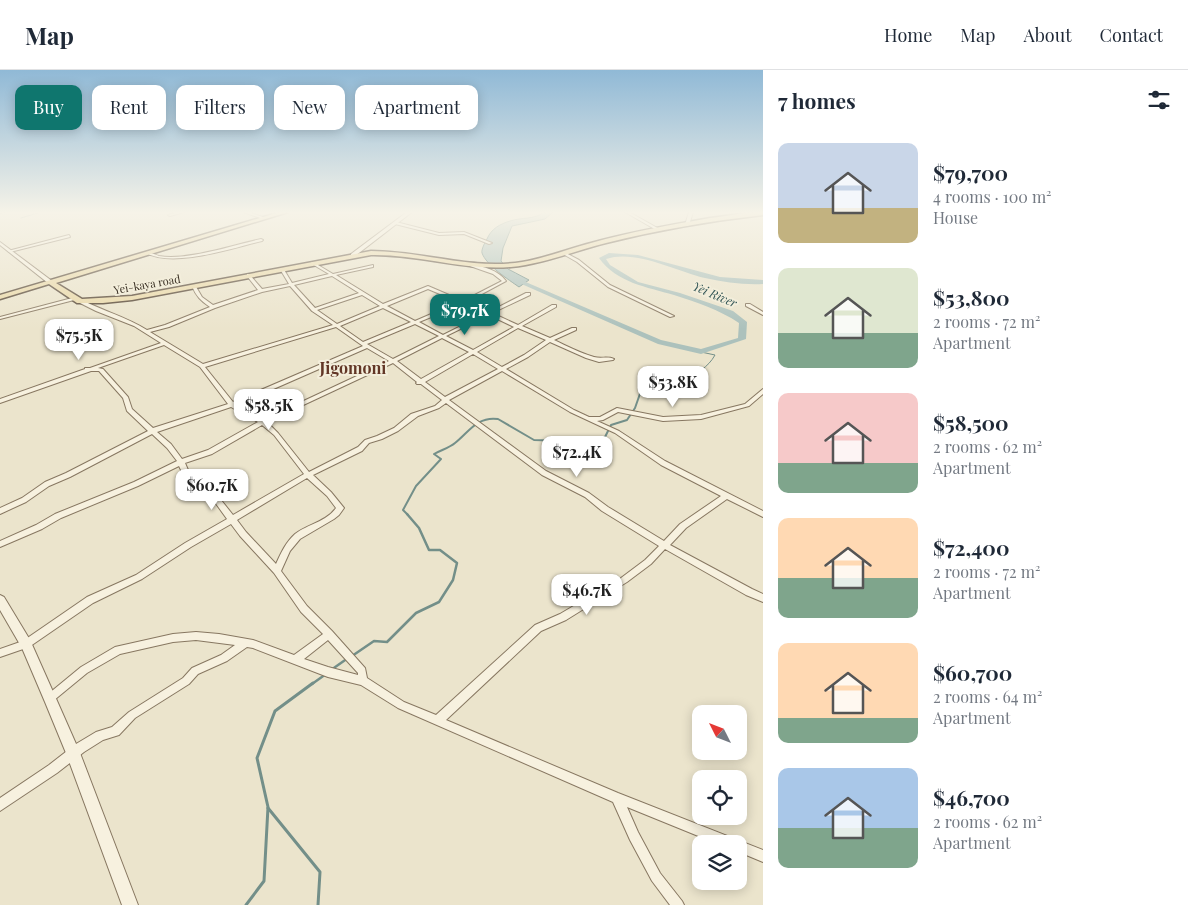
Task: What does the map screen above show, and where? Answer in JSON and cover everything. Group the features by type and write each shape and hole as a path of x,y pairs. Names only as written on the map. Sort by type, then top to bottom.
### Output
{"main road":[{"path":"0,297 155,251"},
{"name":"Yei-kaya road","path":"78,299 117,300 354,255 379,252 410,253 488,267 534,262 571,251"},
{"path":"50,282 78,299"}],"street":[{"path":"9,251 50,282"},
{"path":"148,253 156,257 189,256 212,251"},
{"path":"354,255 357,251"},
{"path":"564,253 578,260 608,286 672,316"},
{"path":"313,263 383,306 415,321 606,427 663,463 763,514"},
{"path":"0,511 24,500 47,484 152,431 232,405 415,321 464,302 504,281 499,276 471,265"},
{"path":"147,331 167,326 213,307 261,291 372,266"},
{"path":"282,269 291,284 314,310 393,362 419,383 446,399 503,444 544,473 587,495 605,509 666,544 679,554 763,598"},
{"path":"248,275 261,291"},
{"path":"194,286 195,293 213,307"},
{"path":"202,366 338,325 428,287 594,359 611,359"},
{"path":"314,310 363,293"},
{"path":"0,544 39,527 58,516 136,484 181,462 210,452 263,422 393,362 528,294"},
{"path":"0,318 78,299 147,331 202,366 232,405 263,422 276,434 308,475 329,494 340,508 336,515 298,536 287,548 277,571"},
{"path":"748,305 763,314"},
{"path":"419,383 554,306"},
{"path":"0,653 26,644 90,600 139,577 188,545 308,475 360,449 363,444 386,435 419,413 430,412 441,406 446,399 574,329"},
{"path":"0,401 164,343"},
{"path":"87,369 101,370 126,398 129,410 169,446 181,462 188,478 198,487 211,492 243,534 277,571 304,609 362,671 363,681"},
{"path":"587,418 601,419 617,410 663,419 700,417 747,405 763,391"},
{"path":"437,721 538,628 563,617 624,580 648,562 683,526 727,495"},
{"path":"0,600 26,644 50,698 73,753 130,905"},
{"path":"296,659 329,634"},
{"path":"50,698 84,670 118,650 173,638 196,636 246,643 296,659 328,672 363,681 400,704 437,721 617,798 710,835"},
{"path":"0,805 73,753 100,736 115,731 132,715 186,681 195,671 224,658 246,643"},
{"path":"617,798 634,836 656,877 678,905"},
{"path":"747,849 763,856"}],"water":[{"path":"482,251 503,251 501,261 508,269 529,280 519,287 498,272 484,258"}],"waterway":[{"name":"Yei River","path":"513,274 519,281 658,342 701,352 742,339 743,322 730,313 678,294 636,283 608,266 602,258 624,254 638,256 706,276 734,281 763,282"},
{"path":"671,386 690,381 715,355 701,352"},
{"path":"644,386 649,386"},
{"path":"407,514 403,510 416,486 441,459 434,454 453,445 479,422 498,419 534,440 565,441 579,447 604,439 611,425 627,420 635,408 642,388 649,386"},
{"path":"649,386 655,386"},
{"path":"655,386 665,391 671,386"},
{"path":"352,656 374,641 387,642 416,613 439,602 453,580 457,563 440,550 429,550 419,528 407,514"},
{"path":"331,670 348,658"},
{"path":"312,684 326,674"},
{"path":"246,905 264,881 268,807 257,758 275,711 313,683"},
{"path":"268,808 320,872 318,905"}],"district":[{"name":"Jigomoni","path":"353,367"}]}
